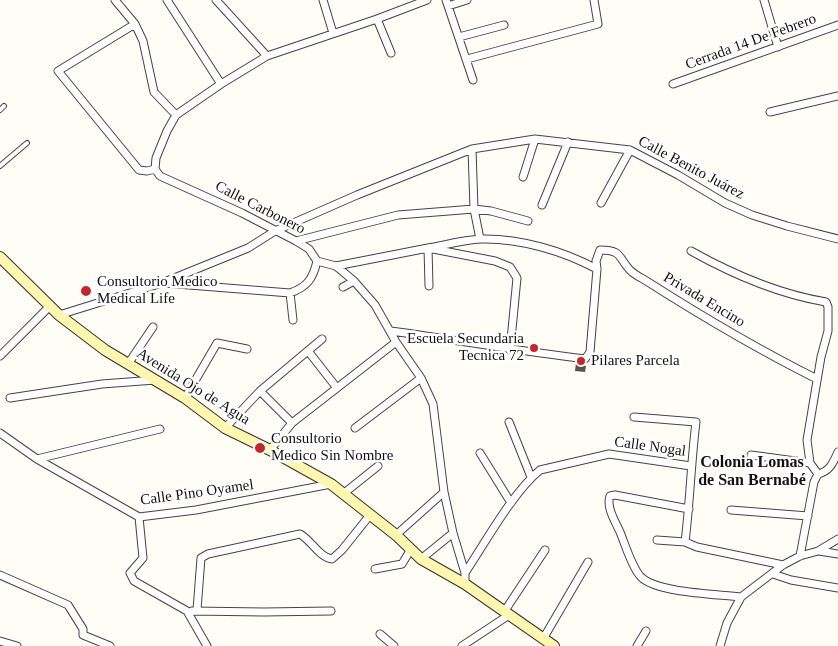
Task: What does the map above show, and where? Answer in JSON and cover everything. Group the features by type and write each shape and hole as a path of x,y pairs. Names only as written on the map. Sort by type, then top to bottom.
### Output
{"street":[{"path":"115,0 135,24 143,41 154,92 176,116"},
{"path":"167,0 221,84"},
{"path":"216,0 267,56"},
{"path":"323,0 333,33"},
{"path":"155,169 156,158 167,131 176,116 221,84 267,56 377,20 427,0"},
{"path":"467,0 447,3 473,80"},
{"path":"467,59 598,24 594,0"},
{"path":"764,0 778,47"},
{"path":"377,20 391,53"},
{"name":"Calle Carbonero","path":"135,24 58,71 139,170 155,169 160,176 296,241 309,249 317,261"},
{"path":"458,37 504,25"},
{"name":"Cerrada 14 De Febrero","path":"673,84 838,25"},
{"path":"770,112 838,96"},
{"path":"523,177 535,139"},
{"name":"Calle Benito Juárez","path":"59,315 162,283 248,248 275,231 472,149 535,139 630,150 678,175 725,203 787,226 838,239"},
{"path":"542,206 568,142"},
{"path":"472,149 474,209 480,239"},
{"path":"601,203 630,150"},
{"path":"296,241 398,215 474,209 491,211 528,221"},
{"path":"336,266 480,239 501,239 531,245 570,257 597,269 590,352 585,358 510,350 392,331"},
{"path":"428,248 429,286"},
{"path":"428,248 495,261 510,267 517,278 510,350"},
{"name":"Privada Encino","path":"597,269 596,261 600,250 615,252 620,255 630,270 653,285 768,354 817,380"},
{"path":"691,252 739,276 772,289 826,302 828,307 828,331 817,380 807,440 810,462 818,474"},
{"name":"Avenida Ojo de Agua","path":"0,257 59,315 105,350 185,398 225,428 270,450 331,484 396,535 421,559 465,579 506,614 554,646"},
{"path":"162,283 290,293 300,290 314,275 317,261 336,266 354,281 375,305 392,331 396,342 421,378 433,404 444,492 465,579"},
{"path":"343,287 354,281"},
{"path":"290,293 293,320"},
{"path":"0,356 50,306"},
{"path":"128,364 153,327"},
{"path":"225,428 260,391 322,339"},
{"path":"270,450 292,423 396,342"},
{"path":"185,398 216,343 247,349"},
{"path":"308,351 337,388"},
{"path":"355,428 421,378"},
{"path":"10,398 102,384 155,380"},
{"path":"260,391 292,423"},
{"path":"634,418 696,422 691,466"},
{"path":"509,422 532,477"},
{"path":"37,459 160,429"},
{"name":"Calle Pino Oyamel","path":"0,433 37,459 139,517 196,510 331,484"},
{"path":"800,556 814,482 818,474 825,472 832,466 838,452"},
{"path":"480,453 511,503"},
{"name":"Calle Nogal","path":"465,579 511,503 540,470 609,454 691,466 685,542"},
{"path":"751,456 810,462"},
{"path":"343,494 378,466"},
{"path":"396,535 444,492"},
{"path":"689,509 615,495 610,496 608,501 640,576 649,583 662,588 741,597"},
{"path":"731,510 808,516"},
{"path":"197,610 202,558 208,554 300,534 326,558 332,559 342,550 370,515"},
{"path":"139,517 143,558 130,573 134,581 187,611 207,646"},
{"path":"421,559 453,533"},
{"path":"720,646 727,623 741,597 783,565 800,556 818,551 838,539"},
{"path":"657,540 685,542 697,547 783,565"},
{"path":"375,569 402,564 411,549"},
{"path":"462,646 506,614 545,550"},
{"path":"818,551 838,554"},
{"path":"543,639 588,562"},
{"path":"773,574 791,580 838,588"},
{"path":"0,575 68,606 83,629 84,635 110,646"},
{"path":"187,611 331,611"},
{"path":"637,646 646,631"},
{"path":"380,634 394,646"},
{"path":"0,641 17,646"}],"lane":[{"path":"0,110 4,106"},
{"path":"0,166 27,143"}],"building":[{"path":"576,363 586,366 585,372 575,371"}],"place":[{"name":"Consultorio Medico Medical Life","path":"86,291"},
{"name":"Escuela Secundaria Tecnica 72","path":"534,348"},
{"name":"Pilares Parcela","path":"581,361"},
{"name":"Consultorio Medico Sin Nombre","path":"260,448"}],"district":[{"name":"Colonia Lomas de San Bernabé","path":"752,472"}]}
